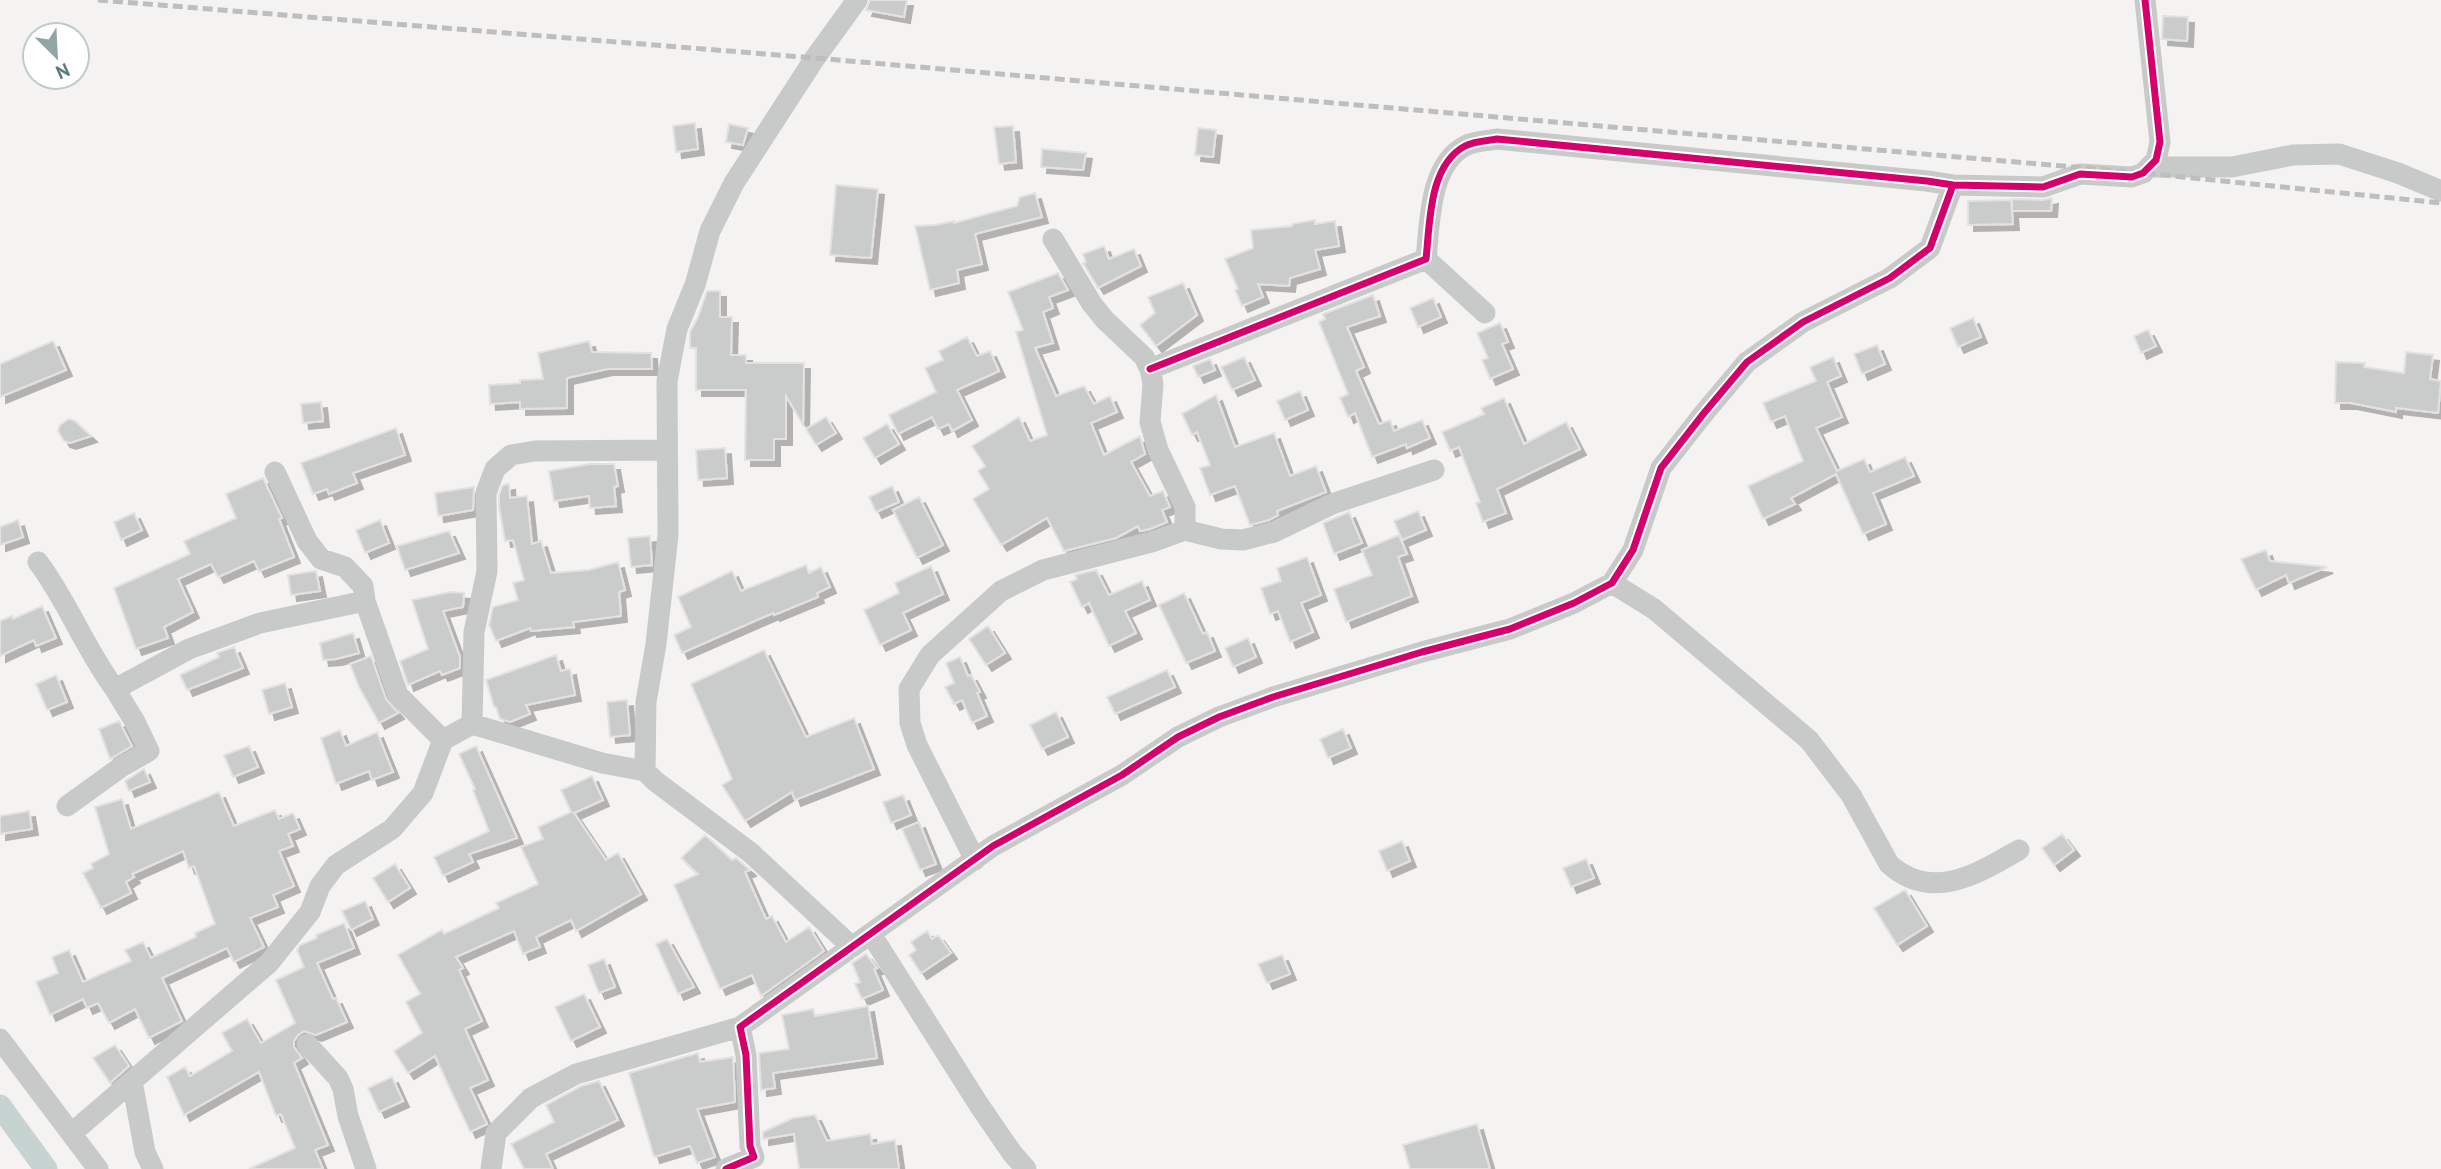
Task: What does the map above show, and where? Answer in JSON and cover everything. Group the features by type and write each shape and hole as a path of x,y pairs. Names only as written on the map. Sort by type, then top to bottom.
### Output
{"street":[{"path":"645,771 646,702 656,644 668,536 667,381 677,329 695,285 710,231 734,184 815,58 857,0"},
{"path":"1426,259 1437,180 1446,160 1466,145 1497,139 1953,185 2043,187 2080,174 2132,177 2143,173 2155,160 2160,142 2145,0"},
{"path":"2149,167 2232,167 2293,155 2339,153 2441,191"},
{"path":"491,1169 496,1133 531,1098 576,1074 740,1027 993,846 1122,775 1178,737 1219,717 1273,697 1422,652 1510,629 1574,603 1612,583 1633,550 1661,468 1747,362 1803,322 1890,278 1930,248 1953,185"},
{"path":"1054,239 1092,304 1144,357 1150,369 1153,384 1150,422 1158,450 1185,507 1185,530"},
{"path":"1426,259 1485,313"},
{"path":"1150,369 1426,259"},
{"path":"472,724 474,632 487,571 486,493 495,468 511,455 535,450 667,450"},
{"path":"975,860 917,746 910,723 909,689 930,655 1001,591 1043,570 1155,541 1185,530 1221,539 1243,540 1274,532 1332,504 1434,470"},
{"path":"275,472 307,541 321,559 345,567 363,586 365,601 398,695 443,740"},
{"path":"38,562 57,587 86,644 135,722 149,751 121,767 66,806"},
{"path":"1612,583 1654,609 1809,740 1851,795 1889,864 1899,873 1922,880 1958,881 1975,875 2019,850"},
{"path":"115,689 189,649 260,623 365,601"},
{"path":"72,1133 269,963 310,912 320,886 336,865 392,829 423,793 443,740 472,724 602,763 645,771 751,853 852,947"},
{"path":"871,934 979,1105 1026,1169"},
{"path":"726,1169 757,1163 750,1146 746,1055 740,1027"},
{"path":"0,1039 98,1169"},
{"path":"307,1044 338,1078 366,1169"},
{"path":"132,1081 145,1152 153,1169"}],"building":[{"path":"870,0 907,0 904,17 866,10"},
{"path":"2163,16 2188,17 2187,41 2162,39"},
{"path":"695,123 698,149 676,152 673,126"},
{"path":"729,124 748,128 743,145 726,142"},
{"path":"1013,126 1016,162 999,164 994,127"},
{"path":"1198,128 1216,130 1213,157 1195,155"},
{"path":"1042,149 1086,153 1083,170 1041,167"},
{"path":"836,185 878,189 871,258 830,255"},
{"path":"1035,193 1042,217 975,234 982,264 957,270 959,283 930,290 915,226 954,223 1017,206 1020,197"},
{"path":"2052,198 2051,211 2012,211 2012,199"},
{"path":"2011,200 2013,224 1968,225 1968,201"},
{"path":"1315,220 1315,224 1335,221 1339,246 1315,250 1320,269 1290,278 1289,286 1258,284 1263,297 1242,306 1225,259 1253,248 1251,230 1292,226"},
{"path":"1104,246 1109,259 1134,249 1141,266 1098,288 1083,263 1086,262 1083,254"},
{"path":"1058,273 1068,290 1049,297 1053,308 1043,312 1053,343 1035,348 1056,396 1084,386 1094,404 1110,396 1117,412 1091,423 1104,455 1140,436 1145,454 1131,462 1150,496 1163,491 1170,507 1162,510 1167,522 1140,531 1138,526 1116,538 1064,551 1047,518 1001,545 973,499 989,489 978,471 985,466 972,446 1019,417 1030,441 1047,435 1016,332 1023,330 1008,292"},
{"path":"1183,283 1197,315 1156,346 1140,325 1155,313 1148,297"},
{"path":"707,291 720,291 720,317 732,317 731,355 746,355 746,363 804,363 803,425 786,396 786,439 774,439 774,460 745,460 746,390 696,390 696,348 690,348 690,332"},
{"path":"1373,295 1380,316 1347,327 1364,367 1356,371 1379,424 1390,420 1394,431 1422,420 1430,438 1407,448 1406,444 1372,457 1355,413 1348,417 1340,398 1348,394 1319,322 1325,319 1323,314"},
{"path":"1433,298 1441,317 1418,327 1410,308"},
{"path":"1973,318 1981,337 1958,347 1950,328"},
{"path":"1500,323 1508,342 1502,344 1513,369 1490,379 1482,360 1488,358 1477,333"},
{"path":"2148,330 2156,346 2141,353 2134,336"},
{"path":"967,337 977,356 990,351 999,371 957,390 972,420 952,431 949,424 938,429 932,417 898,434 889,415 936,392 925,368 943,360 939,351"},
{"path":"53,341 66,370 0,397 0,364"},
{"path":"589,341 592,352 651,353 652,369 607,369 567,378 567,408 520,409 520,402 490,404 489,385 543,379 538,353"},
{"path":"1877,345 1885,364 1862,374 1854,354"},
{"path":"2406,352 2433,355 2430,379 2441,381 2438,413 2396,408 2396,412 2351,403 2335,403 2336,362 2365,363 2364,367 2404,373"},
{"path":"1244,357 1255,380 1232,390 1221,367"},
{"path":"1833,357 1841,376 1827,382 1842,417 1816,428 1837,471 1864,459 1870,472 1905,457 1914,476 1873,493 1886,524 1863,534 1836,474 1791,498 1795,504 1763,519 1748,486 1803,461 1785,416 1771,422 1763,403 1816,381 1810,367"},
{"path":"1210,359 1215,370 1198,377 1193,366"},
{"path":"1300,391 1308,410 1285,420 1277,401"},
{"path":"1216,395 1235,447 1274,433 1290,476 1316,466 1326,492 1277,511 1278,515 1269,520 1250,525 1235,486 1210,495 1200,468 1210,465 1197,432 1192,435 1182,414"},
{"path":"1504,398 1524,444 1566,422 1580,449 1497,489 1506,513 1483,522 1476,503 1480,502 1459,447 1450,451 1442,432 1484,414 1481,408"},
{"path":"321,402 323,421 303,423 301,404"},
{"path":"826,417 836,433 816,445 806,429"},
{"path":"69,419 91,436 70,443 64,441 58,431 60,425"},
{"path":"887,424 899,444 875,458 863,438"},
{"path":"396,428 405,455 353,473 357,483 329,494 327,489 313,494 301,463"},
{"path":"725,448 727,478 698,480 696,450"},
{"path":"590,464 614,464 618,486 614,487 616,506 590,508 589,496 554,501 549,471"},
{"path":"263,478 282,518 279,519 294,557 259,571 254,561 218,577 211,564 178,579 193,612 164,627 168,638 136,649 114,588 190,554 184,541 236,518 226,494"},
{"path":"509,484 510,498 527,496 532,544 541,541 551,573 589,570 618,562 625,590 619,592 621,616 573,622 574,627 531,631 530,628 496,641 489,625 493,607 518,600 513,583 524,580 513,540 505,541 499,507 499,495 503,485"},
{"path":"892,486 899,502 876,512 869,497"},
{"path":"474,487 473,510 438,516 435,493"},
{"path":"919,497 943,545 917,558 893,510"},
{"path":"1418,511 1426,530 1402,540 1394,521"},
{"path":"1349,512 1362,543 1334,554 1323,523"},
{"path":"134,513 142,530 121,540 114,522"},
{"path":"18,520 23,537 0,545 0,527"},
{"path":"380,520 389,543 365,553 356,530"},
{"path":"449,531 459,553 405,570 397,546"},
{"path":"1399,535 1407,554 1398,557 1412,596 1346,622 1334,589 1372,575 1362,550"},
{"path":"650,536 652,565 631,567 628,538"},
{"path":"2266,550 2270,561 2327,567 2289,583 2286,575 2256,590 2241,559"},
{"path":"1307,557 1321,595 1301,603 1313,632 1290,642 1278,611 1270,614 1261,588 1281,581 1277,568"},
{"path":"806,565 809,573 821,567 830,587 817,593 818,597 774,615 773,613 682,653 674,635 691,627 678,597 732,571 741,591"},
{"path":"931,566 943,594 903,613 911,630 880,645 864,610 899,593 895,583"},
{"path":"1096,570 1109,595 1142,581 1150,600 1125,611 1136,633 1109,646 1089,603 1082,607 1070,582 1077,579 1075,575"},
{"path":"316,571 320,591 291,595 288,575"},
{"path":"450,592 464,593 463,607 443,611 460,657 460,668 442,675 440,671 408,685 400,661 428,649 412,600"},
{"path":"1184,593 1203,634 1207,632 1215,651 1186,663 1159,605"},
{"path":"42,606 56,638 36,646 34,640 0,656 0,621 12,616 13,619"},
{"path":"988,626 1005,653 986,665 969,639"},
{"path":"353,633 359,653 323,660 320,643"},
{"path":"1248,638 1256,657 1233,667 1225,648"},
{"path":"234,647 243,668 187,690 180,675 219,657 217,653"},
{"path":"764,650 806,737 854,718 874,769 795,800 792,792 745,821 722,785 732,779 691,684"},
{"path":"556,655 561,671 570,669 575,695 526,705 530,714 510,722 500,719 486,680"},
{"path":"371,656 386,699 398,713 379,723 350,664"},
{"path":"960,657 968,676 971,675 980,692 977,693 987,716 972,723 962,700 954,704 945,687 954,683 946,663"},
{"path":"1167,670 1175,687 1115,714 1107,697"},
{"path":"56,675 67,702 47,710 36,684"},
{"path":"285,683 292,707 269,714 262,690"},
{"path":"627,700 630,735 610,737 607,702"},
{"path":"1056,712 1068,737 1042,749 1030,725"},
{"path":"119,721 132,746 110,759 99,729"},
{"path":"1343,729 1351,748 1328,758 1320,739"},
{"path":"340,730 346,746 377,732 393,772 372,780 369,771 336,784 321,738"},
{"path":"249,746 258,767 233,777 224,755"},
{"path":"476,746 517,838 469,854 473,862 443,876 434,857 489,831 473,790 475,789 459,754"},
{"path":"144,769 150,782 129,791 125,781"},
{"path":"592,776 603,800 574,813 606,860 618,853 641,894 576,931 571,920 536,937 540,947 523,954 514,931 456,957 463,968 459,970 482,1021 465,1029 488,1080 470,1088 487,1124 470,1132 435,1056 408,1073 394,1051 422,1033 406,1002 420,994 398,955 442,930 444,934 499,908 496,903 538,884 521,847 543,839 538,827 571,812 561,790"},
{"path":"219,792 234,826 275,810 279,819 293,813 300,829 288,834 293,846 279,851 294,886 273,895 278,907 250,918 264,947 234,962 227,948 162,978 182,1021 149,1038 135,1009 109,1023 98,1003 87,1008 83,999 50,1015 36,982 58,973 52,957 69,950 83,982 131,961 125,950 143,942 151,958 196,937 195,933 215,924 194,866 189,868 183,851 132,874 134,877 126,882 131,893 101,908 83,873 93,868 91,864 109,854 95,807 122,799 131,829"},
{"path":"903,795 911,815 891,823 883,802"},
{"path":"29,811 32,829 0,834 0,816"},
{"path":"919,822 936,864 920,870 902,829"},
{"path":"2062,834 2074,850 2054,865 2042,848"},
{"path":"705,835 732,860 736,858 750,870 745,872 766,919 772,916 786,942 809,927 824,951 761,996 752,975 720,989 674,885 698,874 681,858"},
{"path":"1402,841 1410,861 1387,871 1379,851"},
{"path":"1586,859 1594,878 1571,887 1563,868"},
{"path":"395,864 410,888 388,902 373,878"},
{"path":"1905,890 1927,926 1897,945 1874,908"},
{"path":"365,901 373,919 351,930 342,911"},
{"path":"344,923 354,948 317,963 347,1022 316,1035 304,1031 294,1041 294,1047 302,1058 294,1063 328,1145 315,1150 323,1169 249,1169 295,1148 281,1114 276,1116 259,1072 184,1115 167,1077 185,1067 190,1076 232,1051 222,1033 247,1019 261,1043 295,1023 276,980 304,967 297,950 300,945"},
{"path":"927,931 932,939 938,935 951,953 921,973 909,955 916,950 911,942"},
{"path":"667,939 694,987 678,994 656,944"},
{"path":"866,954 877,968 874,969 883,990 862,999 855,984 860,982 852,963"},
{"path":"1282,955 1290,974 1267,983 1258,964"},
{"path":"604,959 615,987 599,993 588,965"},
{"path":"584,994 600,1027 571,1041 555,1007"},
{"path":"868,1006 877,1058 773,1073 775,1088 761,1090 759,1053 789,1049 782,1015 813,1009 815,1016"},
{"path":"115,1045 129,1066 110,1083 93,1058"},
{"path":"698,1053 700,1062 733,1057 735,1102 697,1109 715,1157 697,1163 690,1146 654,1157 629,1073"},
{"path":"392,1077 403,1101 379,1112 368,1088"},
{"path":"599,1081 618,1120 546,1154 553,1169 524,1169 511,1144 554,1122 546,1105 581,1086"},
{"path":"815,1115 827,1141 870,1134 872,1144 895,1140 899,1169 799,1169 794,1134 763,1139 763,1132 793,1118"},
{"path":"1477,1124 1490,1169 1410,1169 1403,1145"}],"waterway":[{"path":"0,1106 46,1169"}],"railway":[{"path":"98,0 815,58 2143,173 2441,203"}],"cycle path":[{"path":"1150,369 1426,259 1431,212 1438,180 1453,155 1476,142 1497,139 1953,185 2043,187 2080,174 2132,177 2143,173 2156,160 2160,142 2145,0"},
{"path":"726,1169 754,1157 750,1146 746,1055 740,1027 993,846 1122,775 1178,737 1219,717 1273,697 1422,652 1510,629 1574,603 1612,583 1633,550 1661,468 1747,362 1803,322 1890,278 1930,248 1953,185"}]}
